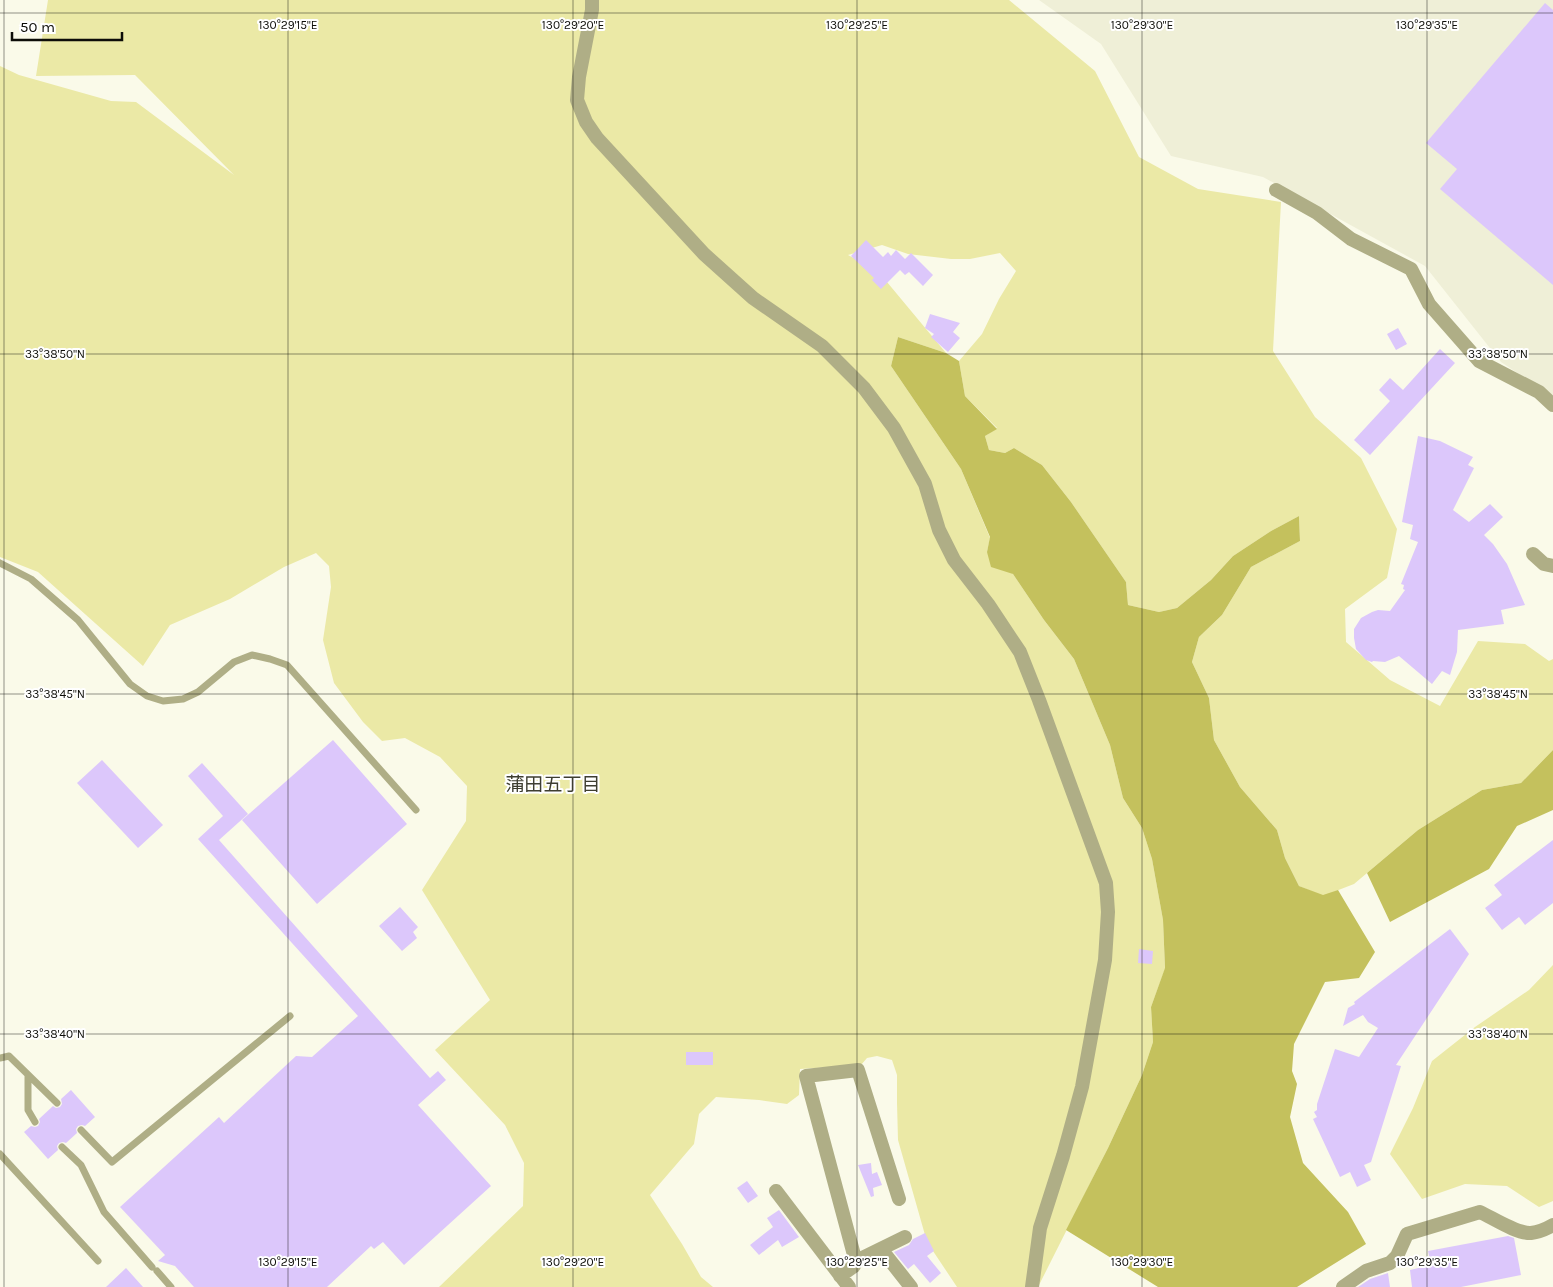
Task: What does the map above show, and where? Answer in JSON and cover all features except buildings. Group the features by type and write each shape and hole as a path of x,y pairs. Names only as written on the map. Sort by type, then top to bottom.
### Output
{"street":[{"path":"592,0 592,10 578,77 577,100 586,122 597,138 704,254 753,298 822,346 864,388 894,428 925,484 939,530 954,560 988,604 1020,652 1106,883 1108,912 1104,960 1082,1087 1040,1228 1032,1287"},
{"path":"1276,190 1317,213 1351,239 1411,269 1429,304 1478,361 1539,392 1553,405"},
{"path":"1533,554 1544,564 1553,566"},
{"path":"840,1276 854,1266 854,1255 806,1076 858,1070 899,1199"},
{"path":"776,1191 849,1287"},
{"path":"1343,1287 1366,1271 1390,1262 1397,1256 1407,1234 1480,1212 1528,1233 1542,1231 1553,1225"},
{"path":"854,1262 905,1237"},
{"path":"881,1249 910,1287"}],"lane":[{"path":"0,564 31,579 78,620 130,684 147,696 163,702 183,699 198,692 234,662 252,655 287,665 416,810"},
{"path":"81,1130 112,1162 290,1016"},
{"path":"0,1058 9,1056 57,1102"},
{"path":"28,1076 28,1110 36,1122"},
{"path":"62,1147 81,1165 104,1212 171,1287"},
{"path":"0,1154 98,1261"}],"shaded area":[{"path":"48,0 1009,0 1095,71 1139,157 1198,189 1281,202 1273,351 1315,417 1361,458 1397,529 1387,578 1345,609 1346,642 1390,680 1440,706 1478,641 1525,644 1549,661 1553,659 1553,750 1521,783 1482,790 1418,830 1354,884 1323,896 1299,886 1285,858 1277,830 1240,787 1214,740 1209,698 1192,662 1199,637 1222,615 1251,567 1300,541 1299,516 1271,531 1233,556 1211,580 1177,608 1159,612 1128,605 1126,582 1071,502 1042,465 1014,448 1005,453 989,450 985,436 997,428 965,396 959,361 982,334 999,299 1016,271 1000,253 970,259 951,259 908,254 882,245 848,255 877,270 946,353 898,337 891,366 961,469 990,538 987,552 1013,574 1044,620 1074,659 1110,745 1123,798 1142,828 1152,859 1163,920 1165,969 1151,1007 1153,1042 1142,1075 1108,1148 1038,1287 957,1287 927,1242 898,1140 897,1075 892,1060 877,1056 867,1058 861,1065 800,1069 799,1095 787,1104 716,1097 699,1114 694,1144 650,1195 701,1277 713,1287 439,1287 523,1206 524,1163 505,1125 435,1050 490,1000 422,890 466,821 467,786 440,757 405,738 382,741 363,722 334,683 323,640 331,587 329,566 316,553 284,567 230,599 170,625 143,666 38,572 0,557 0,66 19,75 111,101 136,102 234,175 135,75 36,76"},
{"path":"1039,0 1553,0 1553,397 1501,362 1425,266 1263,177 1171,156 1101,44"},
{"path":"898,337 946,353 959,361 965,396 997,429 985,436 989,450 1005,453 1014,448 1042,465 1071,502 1126,582 1128,605 1159,612 1177,608 1211,580 1233,556 1271,531 1299,516 1300,541 1251,567 1222,615 1199,637 1192,662 1209,698 1214,740 1240,787 1277,830 1285,858 1299,886 1323,895 1338,890 1375,952 1359,978 1325,982 1294,1044 1292,1071 1297,1084 1290,1117 1303,1163 1348,1212 1366,1244 1297,1287 1158,1287 1066,1230 1108,1148 1142,1075 1153,1042 1151,1007 1165,968 1163,920 1152,859 1142,828 1123,798 1110,745 1074,659 1044,620 1013,574 991,567 987,552 990,537 961,469 891,366"},
{"path":"1553,750 1553,810 1517,826 1489,869 1390,922 1367,873 1418,830 1482,790 1521,783"},
{"path":"1553,965 1553,1201 1539,1207 1507,1186 1465,1184 1422,1199 1390,1154 1413,1108 1432,1061 1475,1027 1529,990"}],"district":[{"name":"蒲田五丁目","path":"553,784"}]}
